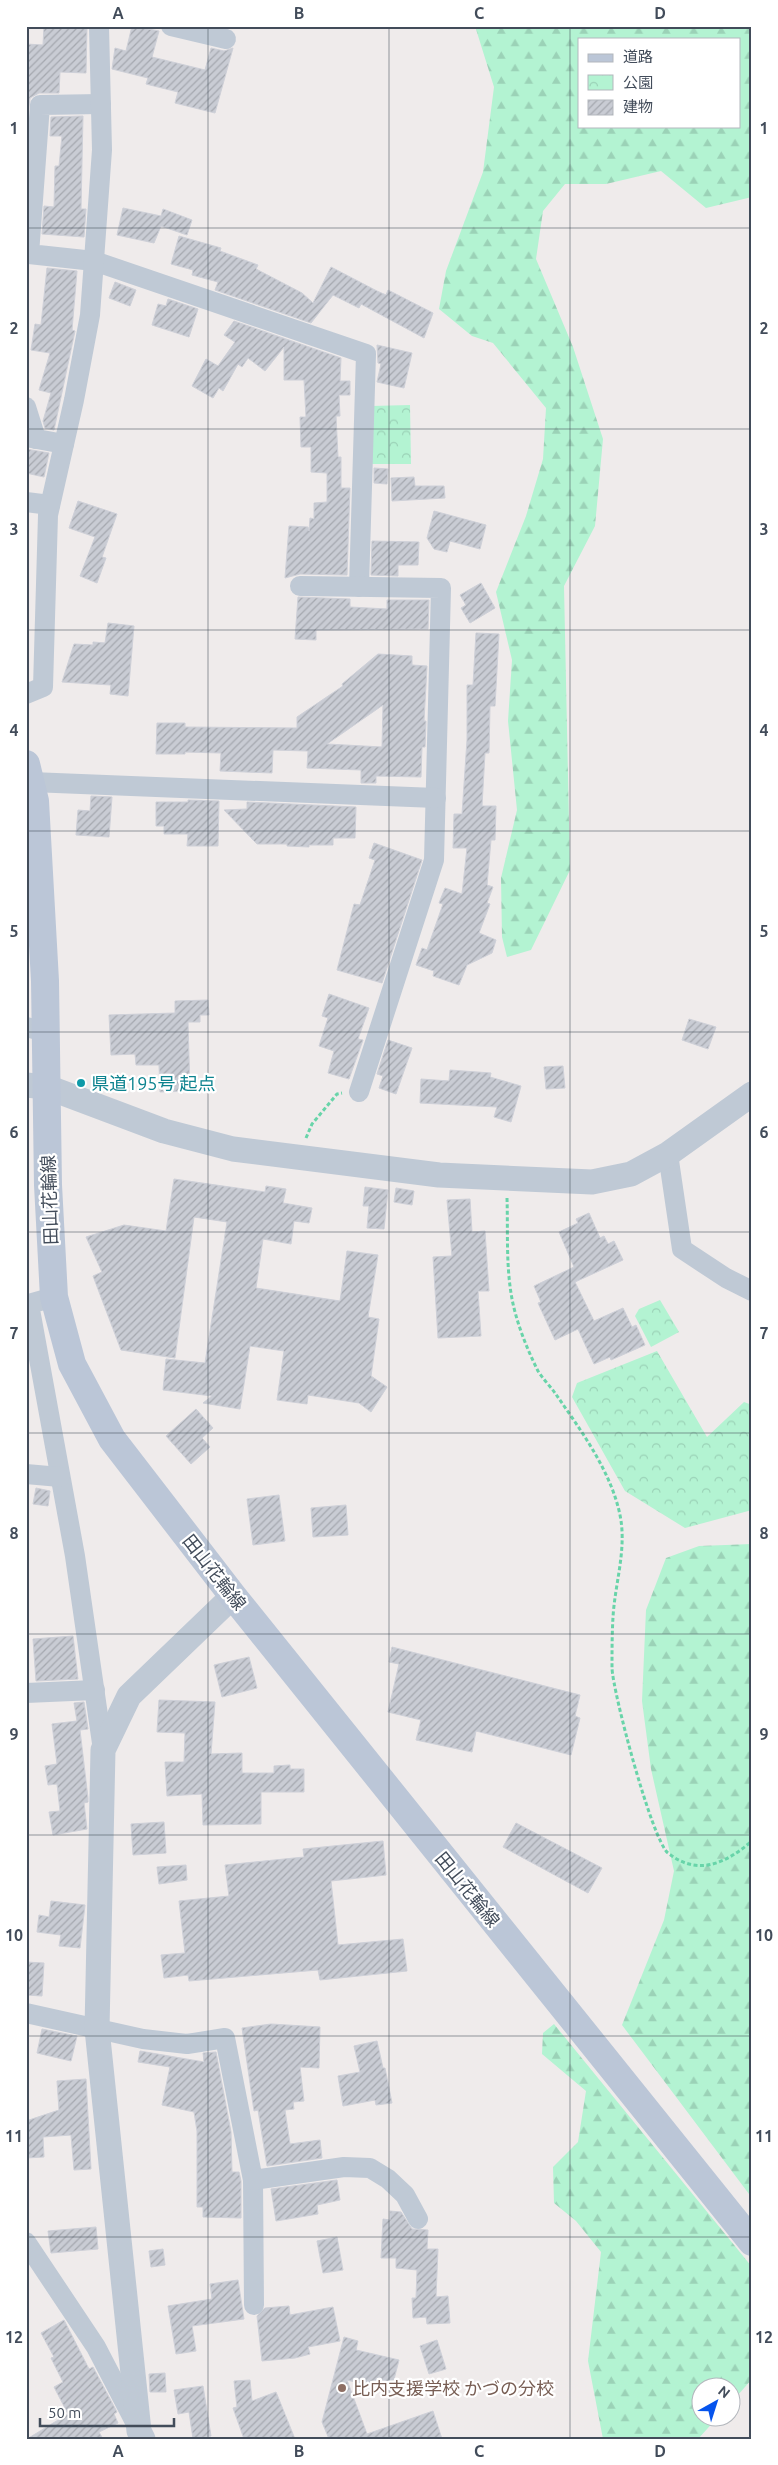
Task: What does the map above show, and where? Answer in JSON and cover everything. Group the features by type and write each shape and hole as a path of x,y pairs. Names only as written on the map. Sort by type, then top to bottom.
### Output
{"main road":[{"name":"田山花輪線","path":"28,773 36,811 36,1086 48,1184 54,1297 72,1364 112,1439 233,1596 752,2242"}],"street":[{"path":"26,694 43,687 48,515 90,315 102,150 99,26"},
{"path":"171,26 226,39"},
{"path":"101,104 40,105 29,254 94,261 366,354 359,587"},
{"path":"26,407 31,438 64,444"},
{"path":"26,502 50,505"},
{"path":"300,586 441,588 434,860 359,1092"},
{"path":"28,773 436,798"},
{"path":"36,1086 164,1130 233,1150 297,1156 439,1175 506,1177 552,1182 592,1182 631,1174 668,1154 752,1094"},
{"path":"668,1154 682,1249 726,1278 752,1291"},
{"path":"54,1297 29,1304 75,1556 103,1750 97,2029 141,2435"},
{"path":"26,1474 60,1477"},
{"path":"103,1750 129,1696 233,1596"},
{"path":"26,1693 95,1690"},
{"path":"26,2013 143,2039 187,2044 225,2038 253,2180 254,2305"},
{"path":"253,2180 344,2167 370,2168 388,2179 405,2195 418,2219"},
{"path":"26,2242 96,2348 141,2435"}],"path":[{"path":"297,1156 312,1124 337,1094 359,1092"},
{"path":"506,1177 511,1292 525,1342 539,1373 554,1392 604,1470 620,1515 621,1570 613,1616 612,1670 619,1713 654,1824 666,1852 686,1864 707,1867 742,1849 752,1841"}],"green space":[{"path":"475,26 752,26 752,197 706,208 661,171 606,184 565,184 543,211 536,259 573,347 603,439 595,526 564,586 570,870 531,950 507,957 502,937 501,878 517,810 508,721 512,660 496,592 526,516 543,459 546,408 493,343 472,336 439,309 446,271 483,172 494,87"},
{"path":"410,405 411,464 372,464 371,406"},
{"path":"660,1300 679,1332 651,1347 635,1316 639,1309"},
{"path":"657,1351 707,1437 744,1402 752,1405 752,1510 685,1528 625,1491 572,1397 577,1383"},
{"path":"752,1544 752,2198 622,2025 664,1920 674,1871 651,1769 642,1701 646,1610 666,1558 699,1546"},
{"path":"554,2024 752,2267 752,2379 740,2393 740,2378 690,2378 690,2428 708,2428 698,2439 603,2439 588,2361 601,2252 576,2221 554,2203 553,2167 578,2142 586,2091 542,2054 543,2033"}],"building":[{"path":"44,26 87,26 86,73 60,72 59,93 39,93 30,98 26,130 26,44 43,45"},
{"path":"132,26 159,31 152,57 205,70 211,48 224,51 233,48 215,113 175,103 178,92 146,84 148,78 112,69 115,48 126,51"},
{"path":"83,116 81,209 86,209 84,237 42,234 44,206 54,207 55,166 59,166 62,136 50,136 51,117"},
{"path":"123,208 161,216 163,209 192,220 187,235 161,226 154,243 117,235"},
{"path":"179,236 221,248 220,251 258,265 256,269 302,293 313,303 331,267 377,291 386,295 388,290 433,313 424,338 361,304 359,308 333,295 311,323 215,290 218,282 192,275 193,270 171,264"},
{"path":"47,268 77,271 72,330 75,331 54,430 45,428 43,421 51,393 39,390 50,353 31,350 35,324 41,325"},
{"path":"115,282 136,290 130,306 109,298"},
{"path":"168,299 198,309 189,337 152,325 158,304 166,306"},
{"path":"234,321 341,358 340,381 350,381 350,395 339,395 340,416 336,416 338,457 341,457 341,488 350,488 347,575 300,574 285,578 289,526 308,527 309,531 310,518 314,519 314,503 327,502 327,473 311,472 311,447 301,447 300,417 306,417 304,380 284,380 284,347 265,371 248,358 242,367 238,364 223,391 219,388 213,398 192,386 206,359 218,366 235,342 224,335"},
{"path":"377,345 412,353 404,388 377,382 381,364 378,363"},
{"path":"26,449 49,453 44,477 26,473"},
{"path":"374,468 388,469 387,484 374,483"},
{"path":"414,477 415,486 444,486 445,498 392,501 391,478"},
{"path":"78,501 117,514 102,557 106,558 97,583 80,576 95,537 69,528"},
{"path":"434,511 486,525 480,549 450,541 447,552 434,549 427,538"},
{"path":"372,541 419,542 418,565 398,565 398,576 371,575"},
{"path":"481,583 495,608 470,623 461,608 466,605 460,595"},
{"path":"298,597 350,599 350,607 387,609 387,600 429,600 428,629 316,630 316,640 295,639"},
{"path":"108,623 134,626 128,696 110,694 111,685 62,682 74,644 93,645 93,642 105,643"},
{"path":"476,633 499,634 495,706 490,706 489,753 485,753 482,806 496,806 495,840 491,840 487,885 493,887 487,903 490,904 479,933 496,940 492,953 467,965 459,985 433,976 434,971 416,965 422,948 427,950 443,904 439,903 445,888 462,894 467,848 453,848 454,814 462,814 467,740 467,685 473,685"},
{"path":"378,654 412,656 412,665 427,666 424,721 426,721 425,747 422,747 421,777 376,776 376,783 361,783 361,770 307,768 308,751 273,750 272,773 220,771 221,753 185,752 185,754 156,754 157,723 185,723 185,727 297,728 297,717 343,686 342,684","holes":["383,705 382,747 327,744"]},
{"path":"91,796 112,797 109,837 76,835 78,810 90,811"},
{"path":"188,800 219,801 218,846 187,846 188,834 164,834 164,826 156,826 156,802 188,802"},
{"path":"247,802 356,807 355,838 333,838 333,845 309,845 309,847 287,846 287,844 257,844 224,810 247,809"},
{"path":"374,843 422,860 382,983 337,970 354,904 360,905 375,860 369,858"},
{"path":"329,994 369,1008 358,1039 363,1040 349,1079 328,1073 334,1051 319,1046 328,1018 322,1016"},
{"path":"208,1000 209,1015 200,1015 200,1022 188,1022 190,1091 160,1092 159,1065 136,1065 135,1054 111,1055 109,1015 175,1013 175,1001"},
{"path":"689,1019 716,1027 708,1049 682,1040"},
{"path":"388,1040 412,1048 396,1094 379,1088 383,1076 377,1074"},
{"path":"563,1066 565,1088 546,1089 544,1067"},
{"path":"450,1070 491,1073 490,1077 521,1086 511,1122 494,1117 497,1107 420,1103 421,1079 449,1081"},
{"path":"174,1179 265,1192 266,1186 286,1189 283,1203 312,1208 309,1223 294,1221 291,1244 263,1239 256,1288 340,1301 347,1251 378,1255 368,1317 379,1319 371,1376 387,1387 371,1412 359,1403 308,1395 307,1404 277,1400 284,1351 250,1346 240,1409 203,1403 212,1396 163,1390 166,1359 205,1363 227,1222 194,1217 175,1358 121,1350 93,1276 102,1272 86,1237 124,1225 166,1231"},
{"path":"365,1187 388,1190 384,1229 367,1228 369,1206 363,1206"},
{"path":"396,1188 414,1191 412,1205 394,1202"},
{"path":"470,1199 472,1232 485,1231 489,1291 478,1291 481,1336 438,1338 433,1257 452,1256 447,1200"},
{"path":"589,1213 600,1238 604,1236 608,1244 614,1241 623,1260 575,1282 594,1321 623,1308 632,1327 636,1325 645,1345 611,1360 610,1357 594,1364 578,1329 555,1340 538,1303 541,1302 534,1286 574,1267 559,1232 578,1223 576,1219"},
{"path":"196,1409 213,1428 202,1438 210,1447 191,1464 166,1436"},
{"path":"36,1488 50,1491 48,1506 33,1504"},
{"path":"279,1495 285,1541 253,1545 247,1499"},
{"path":"346,1505 348,1535 313,1537 311,1508"},
{"path":"73,1636 78,1679 36,1681 33,1639"},
{"path":"392,1647 580,1695 575,1716 580,1718 571,1755 476,1731 472,1752 416,1740 421,1720 388,1712 399,1664 389,1662"},
{"path":"249,1657 257,1688 222,1697 214,1665"},
{"path":"159,1700 215,1702 211,1754 242,1753 242,1773 274,1773 274,1766 290,1765 290,1769 304,1769 304,1792 261,1792 261,1824 203,1825 202,1794 167,1796 165,1762 184,1762 185,1733 157,1732"},
{"path":"84,1702 88,1729 80,1730 88,1798 88,1802 84,1803 87,1829 53,1835 49,1812 60,1811 57,1784 48,1785 45,1766 57,1764 52,1724 77,1721 74,1703"},
{"path":"164,1822 166,1853 133,1855 131,1824"},
{"path":"516,1823 602,1868 588,1893 503,1847"},
{"path":"383,1841 386,1875 331,1881 338,1945 403,1939 407,1971 320,1980 318,1970 189,1981 188,1975 164,1978 161,1955 185,1953 179,1901 229,1896 225,1865 304,1857 303,1849"},
{"path":"186,1865 187,1880 159,1884 157,1867"},
{"path":"51,1901 85,1905 80,1948 59,1946 61,1935 37,1932 39,1915 49,1917"},
{"path":"26,1962 44,1963 42,1996 26,1995"},
{"path":"271,2024 320,2027 319,2068 300,2067 304,2101 293,2102 294,2109 285,2110 290,2144 320,2140 322,2158 267,2166 258,2110 254,2111 242,2028"},
{"path":"42,2029 77,2036 71,2061 37,2053"},
{"path":"377,2041 392,2103 376,2105 375,2100 343,2106 338,2076 360,2072 354,2046"},
{"path":"140,2051 204,2062 203,2053 216,2052 231,2132 232,2172 239,2172 241,2181 241,2218 203,2217 203,2207 197,2207 197,2131 194,2112 162,2105 170,2067 138,2062"},
{"path":"86,2079 91,2169 74,2170 71,2135 43,2137 44,2157 26,2158 26,2121 59,2110 57,2081"},
{"path":"337,2180 340,2200 317,2205 318,2214 276,2221 271,2189"},
{"path":"390,2211 401,2212 412,2229 428,2230 427,2249 438,2249 436,2297 448,2296 450,2323 427,2324 426,2317 413,2318 412,2298 416,2298 417,2270 396,2268 396,2258 381,2258 383,2219 390,2220"},
{"path":"96,2227 98,2249 51,2253 48,2231"},
{"path":"337,2237 343,2270 323,2273 317,2241"},
{"path":"163,2249 165,2265 151,2267 149,2251"},
{"path":"238,2280 244,2319 192,2326 196,2351 176,2354 168,2306 212,2299 210,2284"},
{"path":"289,2306 290,2315 333,2307 340,2341 308,2347 310,2354 295,2358 262,2361 257,2316 265,2308"},
{"path":"64,2320 89,2369 93,2367 117,2412 114,2414 118,2423 99,2432 103,2439 27,2439 68,2414 54,2387 63,2382 51,2358 54,2357 41,2333"},
{"path":"344,2337 358,2341 356,2350 399,2360 391,2391 347,2380 367,2434 433,2411 442,2439 329,2439 322,2422"},
{"path":"437,2340 446,2369 429,2374 420,2346"},
{"path":"165,2373 166,2392 150,2392 149,2374"},
{"path":"250,2380 252,2401 276,2392 295,2439 244,2439 233,2408 237,2407 234,2381"},
{"path":"203,2386 211,2436 193,2439 189,2412 178,2414 174,2390"}],"place":[{"name":"県道195号 起点","path":"81,1083"},
{"name":"比内支援学校 かづの分校","path":"342,2388"}]}
